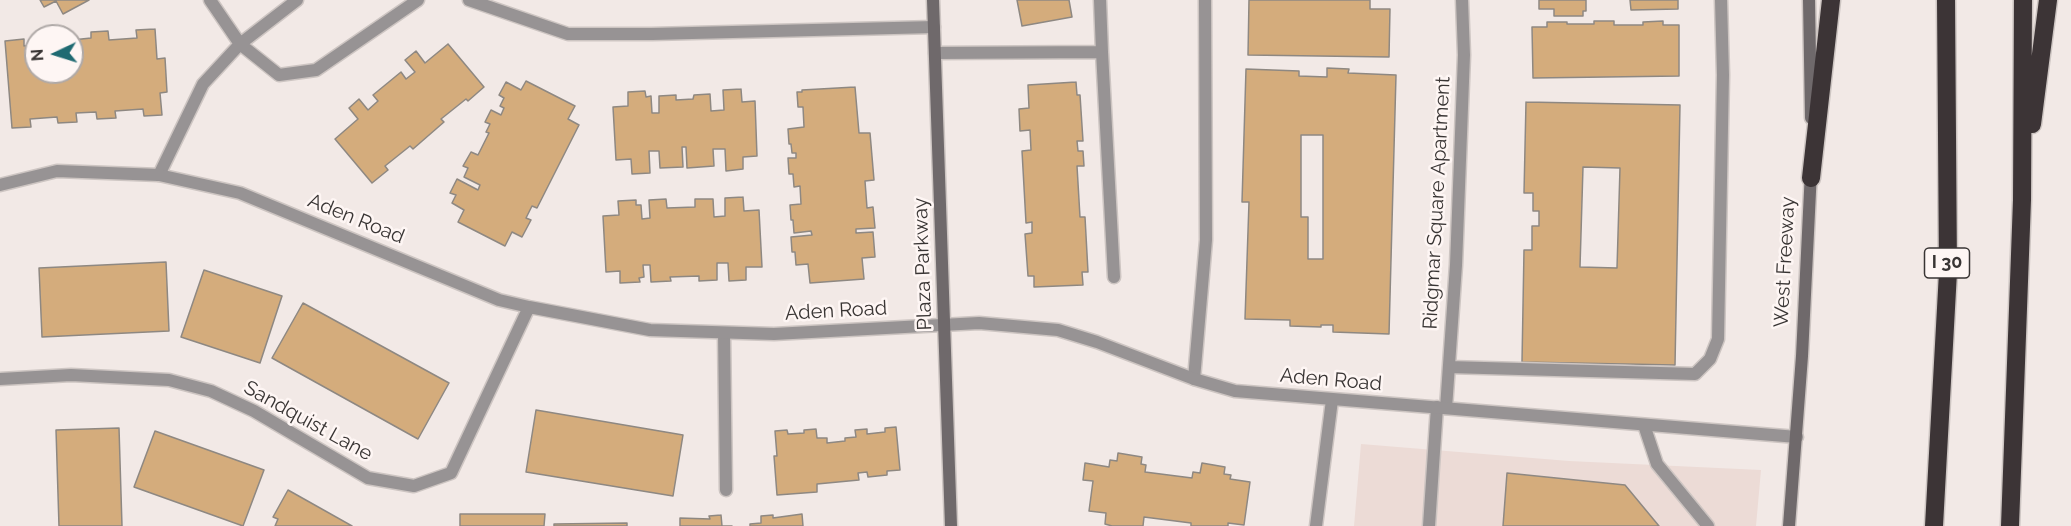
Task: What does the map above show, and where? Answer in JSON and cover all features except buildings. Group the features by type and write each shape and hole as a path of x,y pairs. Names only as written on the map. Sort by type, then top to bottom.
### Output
{"highway":[{"path":"1812,178 1831,0"},
{"name":"I 30","path":"1934,526 1948,272 1946,0"},
{"path":"2010,526 2022,200 2023,0"},
{"path":"2022,200 2048,0"}],"street":[{"path":"210,0 240,44 279,75 316,70 418,0"},
{"path":"469,0 568,34 934,27"},
{"name":"Plaza Parkway","path":"933,0 951,526"},
{"path":"1101,0 1114,277"},
{"path":"1194,379 1206,240 1205,0"},
{"name":"Ridgmar Square Apartment","path":"1429,526 1441,408 1449,367 1456,265 1462,90 1462,0"},
{"path":"1449,367 1695,374 1710,359 1718,339 1723,75 1721,0"},
{"name":"West Freeway","path":"1790,526 1812,178 1809,0"},
{"path":"159,175 203,84 240,44 289,2"},
{"path":"935,53 1102,52"},
{"name":"Aden Road","path":"0,184 57,171 159,175 240,193 500,300 650,330 774,334 979,323 1058,330 1097,342 1194,379 1236,391 1797,437"},
{"name":"Sandquist Lane","path":"0,379 71,375 169,380 211,390 254,411 368,478 414,486 451,473 529,307"},
{"path":"724,333 726,490"},
{"path":"1316,526 1332,400"},
{"path":"1644,425 1657,464 1708,526"}],"shaded area":[{"path":"1361,444 1569,461 1761,470 1756,526 1354,526"}]}
